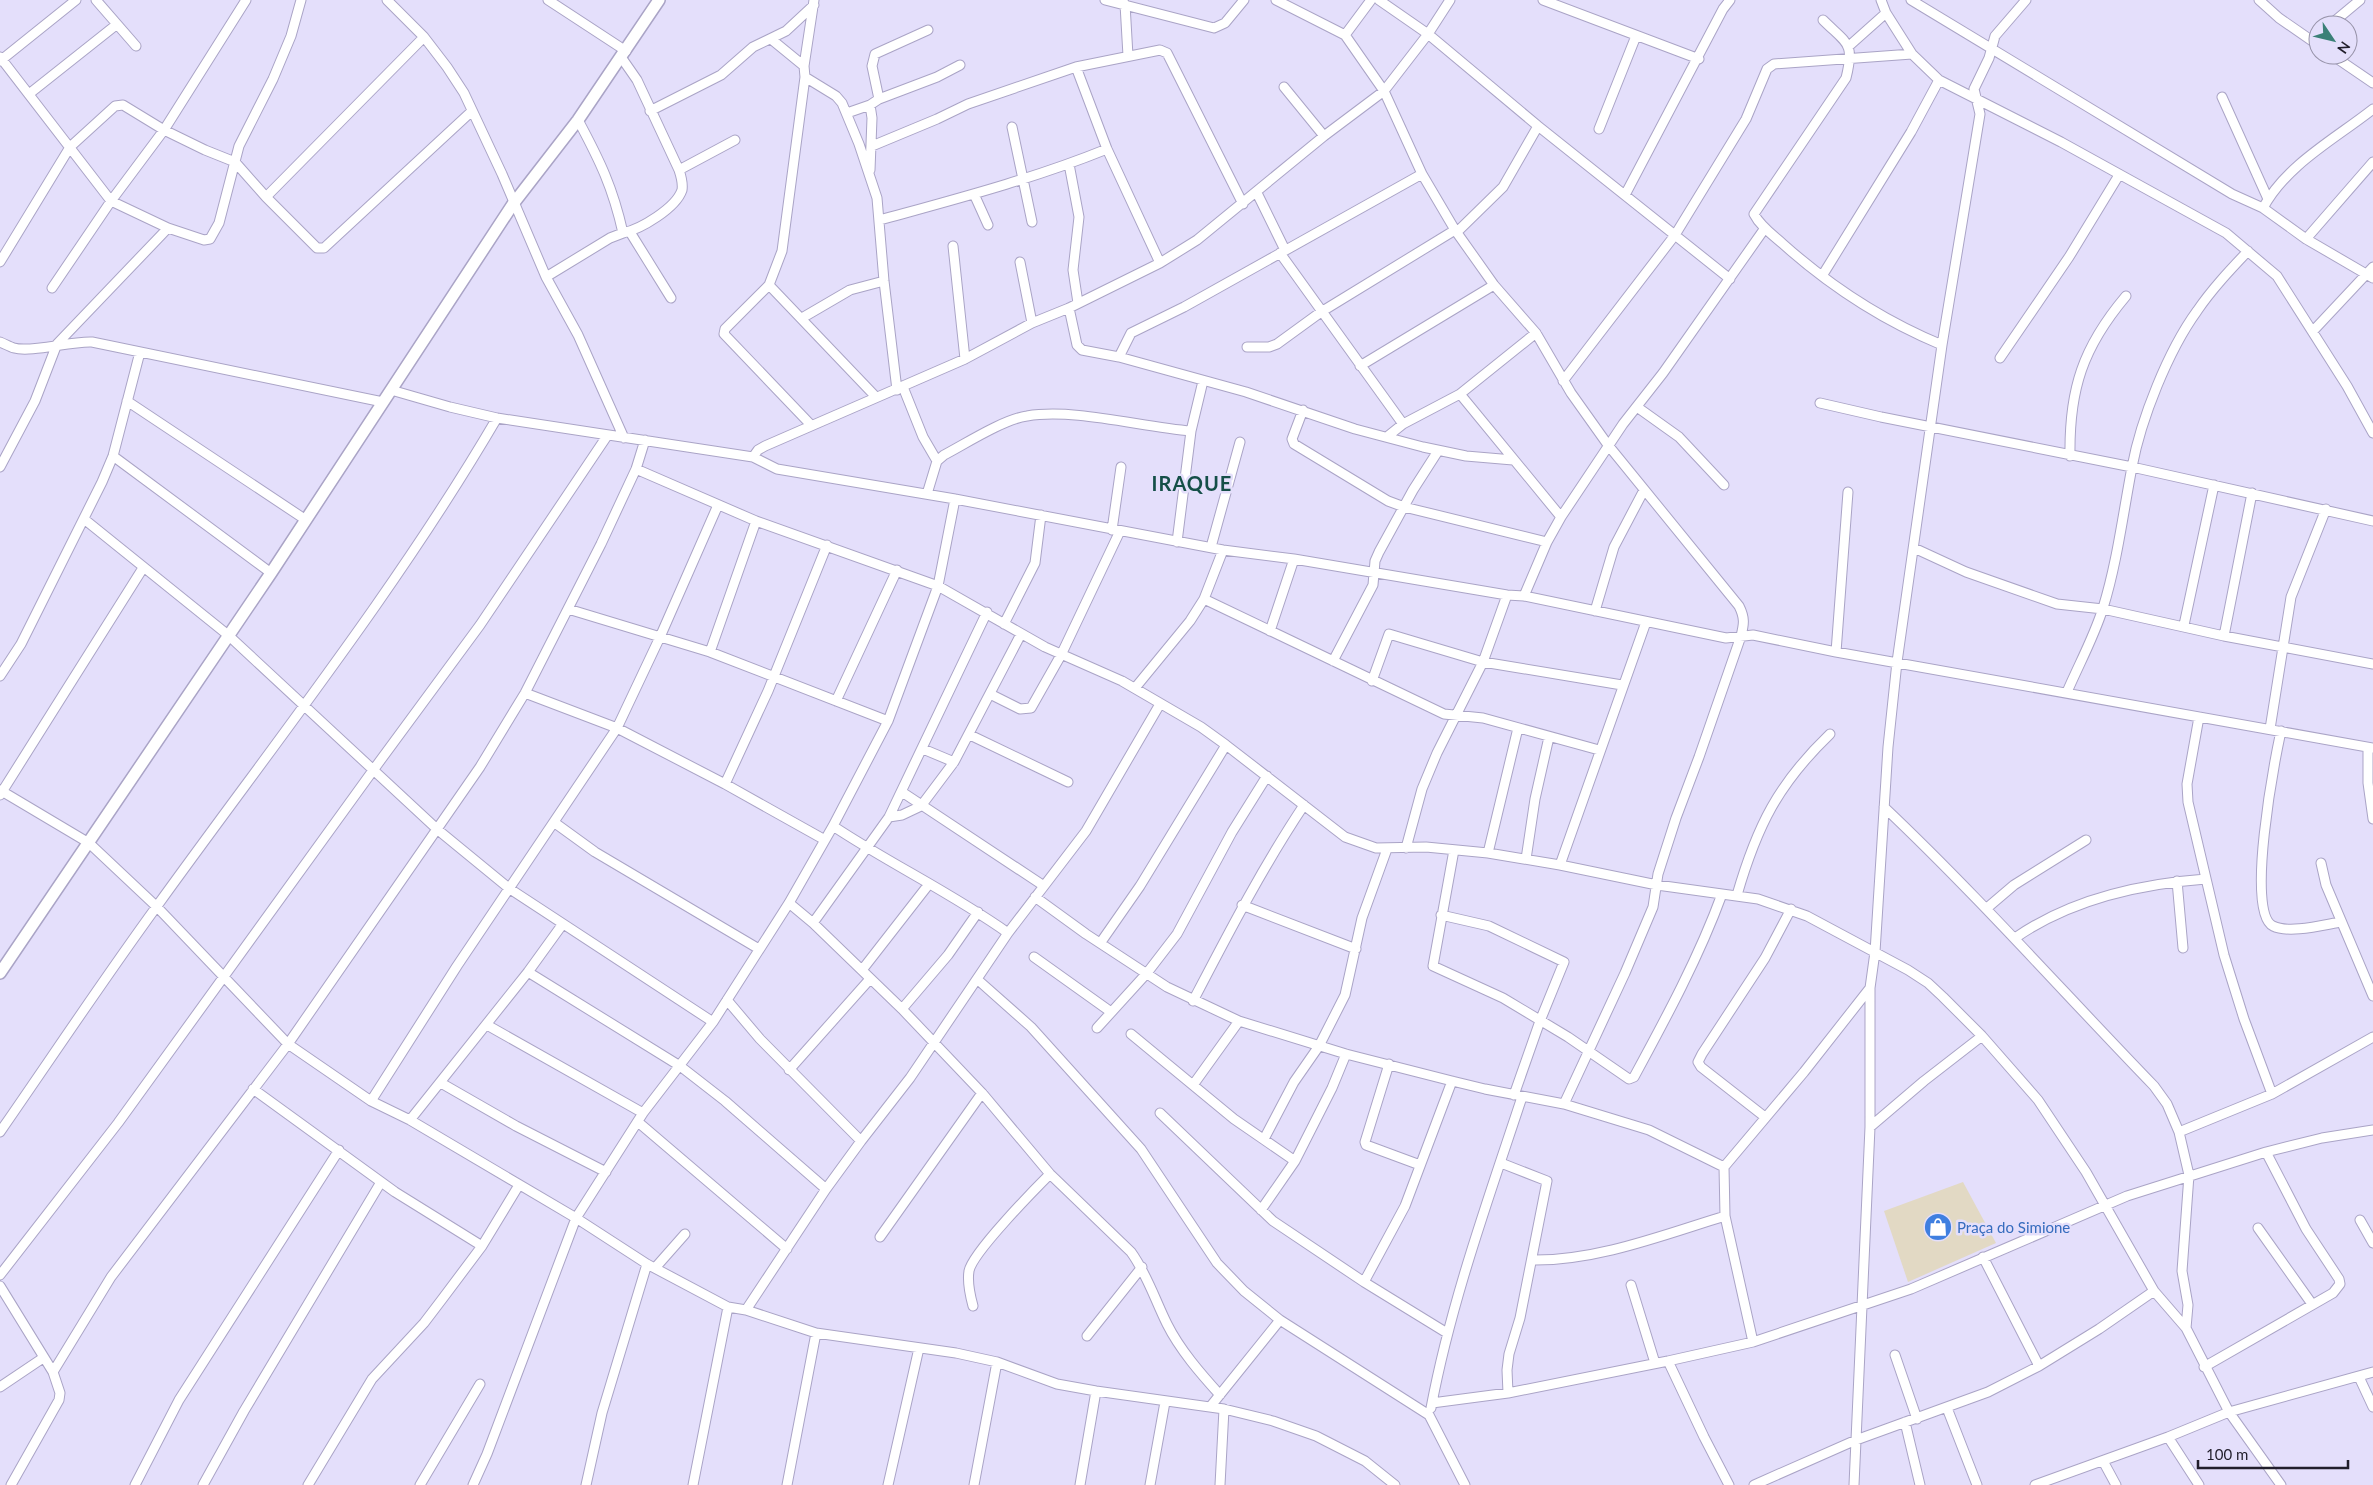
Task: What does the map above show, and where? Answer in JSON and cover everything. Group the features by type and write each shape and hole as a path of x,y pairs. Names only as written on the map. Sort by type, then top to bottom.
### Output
{"street":[{"path":"76,0 1,59 111,201 168,228 204,240 210,239 219,223 239,146 273,79 291,36 301,0"},
{"path":"96,0 136,46"},
{"path":"52,288 111,201 164,130 246,0"},
{"path":"387,0 424,38 447,67 472,110 546,277 578,335 624,438"},
{"path":"546,277 602,243 652,220 679,196 682,184 679,170 624,54 548,0"},
{"path":"0,973 271,573 514,204 578,120 659,0"},
{"path":"1105,0 1214,28 1225,23 1244,0"},
{"path":"1276,0 1345,35 1384,91 1422,174 1456,231 1494,285 1536,333 1563,380 1608,446 1739,606 1745,622 1676,818 1658,874 1653,907 1564,1104"},
{"path":"1345,35 1371,0"},
{"path":"1379,0 1428,34 1538,126 1730,279"},
{"path":"753,457 758,450 765,446 876,397 900,389 965,359 1032,323 1069,308 1160,263 1196,240 1257,193 1324,136 1384,91 1428,34 1450,0"},
{"path":"1543,0 1699,59"},
{"path":"1625,195 1730,0"},
{"path":"1881,0 1886,13 1912,54 1939,80 1974,96 2061,142 2226,233 2277,276 2313,331 2373,433"},
{"path":"1911,0 2232,194 2263,208 2306,239 2371,273 2313,331"},
{"path":"1854,1485 1870,1127 1870,988 1875,952 1884,808 1897,662 1942,345 1980,114 1974,96 1977,82 2001,27 2026,0"},
{"path":"2259,0 2279,18 2308,35"},
{"path":"2342,15 2360,0"},
{"path":"650,111 714,79 740,60 753,47 786,31 814,3"},
{"path":"812,425 724,334 724,329 769,285 782,251 805,77 804,66 814,3"},
{"path":"1125,4 1128,56"},
{"path":"1849,46 1886,13"},
{"path":"1823,20 1849,46 1851,57 1846,78 1754,214 1766,228 1822,276 1894,322 1942,345"},
{"path":"29,94 116,25"},
{"path":"879,99 872,66 875,54 928,30"},
{"path":"1599,129 1636,36"},
{"path":"266,197 424,38"},
{"path":"771,39 804,66"},
{"path":"872,146 968,104 1076,67 1160,50 1167,53 1243,204"},
{"path":"1563,380 1675,235 1746,119 1768,69 1774,64 1912,54"},
{"path":"2347,65 2373,83"},
{"path":"847,113 960,66"},
{"path":"1076,67 1107,149 1160,263"},
{"path":"805,77 836,96 847,113 870,172 880,220 884,281 900,389 936,461"},
{"path":"1822,276 1911,132 1939,80"},
{"path":"1284,87 1324,136"},
{"path":"2222,97 2268,199"},
{"path":"0,262 70,147 115,106 120,104 164,130 235,162 266,197 317,248 328,246 472,110"},
{"path":"870,105 872,118 870,172"},
{"path":"2263,208 2268,199 2294,170 2373,109"},
{"path":"578,120 605,170 627,233 671,298"},
{"path":"1247,347 1269,347 1277,344 1321,312 1456,231 1503,187 1538,126"},
{"path":"1012,127 1032,222"},
{"path":"679,170 735,140"},
{"path":"880,220 1023,179 1107,149"},
{"path":"2306,239 2373,162"},
{"path":"1069,164 1079,217 1073,270 1078,303"},
{"path":"1119,357 1132,333 1184,307 1422,174"},
{"path":"2000,358 2069,257 2119,175"},
{"path":"1257,193 1282,251 1321,312 1403,424"},
{"path":"974,194 988,224"},
{"path":"0,467 35,401 57,344 168,228"},
{"path":"1524,596 1547,542 1561,517 1608,446 1766,228"},
{"path":"953,246 965,359"},
{"path":"2067,692 2103,609 2128,497 2132,467 2143,424 2169,360 2195,313 2218,283 2248,251"},
{"path":"1020,262 1032,323"},
{"path":"802,318 850,290 884,281"},
{"path":"769,285 876,397"},
{"path":"1360,366 1494,285"},
{"path":"2070,456 2072,406 2080,371 2094,340 2126,296"},
{"path":"1069,308 1079,348 1119,357 1203,381 1304,410 1355,429 1388,436 1438,451 1466,456 1513,460"},
{"path":"1388,436 1403,424 1460,394 1536,333"},
{"path":"0,342 15,349 92,342 383,402"},
{"path":"0,676 20,644 84,519 113,456 140,352"},
{"path":"1177,542 1191,431 1203,381"},
{"path":"391,390 497,418 753,457 777,469 954,498 1116,531 1223,550 1294,559 1507,596 1524,596 1726,638 1752,635 1836,652 2270,728 2371,748 2368,783 2373,819"},
{"path":"1460,394 1561,517"},
{"path":"127,401 306,520"},
{"path":"1820,403 2070,456 2132,467 2373,521"},
{"path":"1636,407 1679,437 1724,485"},
{"path":"1304,410 1292,439 1294,444 1388,501 1404,507 1547,542"},
{"path":"927,494 936,461 949,452 1004,424 1025,416 1048,414 1075,416 1161,429 1191,431"},
{"path":"0,1132 156,907 304,707 456,489 497,418"},
{"path":"0,1275 118,1123 491,610 607,436"},
{"path":"53,1372 111,1277 288,1044 438,830 525,693 636,469 645,440"},
{"path":"1211,547 1240,442"},
{"path":"1333,661 1372,585 1375,561 1379,552 1438,451"},
{"path":"113,456 271,573"},
{"path":"990,694 1020,709 1028,710 1061,655 1116,531 1121,467"},
{"path":"636,469 756,521 938,586 1061,655 1110,675 1201,727 1267,776 1320,820 1345,837 1376,848 1426,847 1488,854 1560,865 1657,885 1737,895 1791,909 1875,952 1928,983 1982,1036 2038,1100 2066,1140 2154,1291 2186,1328 2204,1367 2229,1412 2281,1485"},
{"path":"2184,625 2214,485"},
{"path":"1595,611 1614,547 1644,490"},
{"path":"1836,652 1848,492"},
{"path":"2224,636 2252,493"},
{"path":"473,1485 487,1454 576,1218 643,1113 713,1022 789,903 833,826 888,721 938,586 954,498"},
{"path":"371,1101 457,966 555,823 617,728 660,637 718,505"},
{"path":"2270,728 2291,597 2326,509"},
{"path":"1004,624 1035,563 1041,515"},
{"path":"84,519 228,635 438,830 510,889 562,925 713,1022"},
{"path":"710,652 756,521"},
{"path":"725,784 774,676 827,545"},
{"path":"1914,548 1966,572 2057,604 2103,609 2184,625 2224,636 2282,648 2373,664"},
{"path":"1135,688 1190,621 1204,598 1223,550"},
{"path":"1270,631 1294,559"},
{"path":"143,568 1,793 89,843 156,907 288,1044 371,1101 410,1120 576,1218 651,1266 728,1307 746,1310 816,1333 956,1353 997,1362 1057,1384 1096,1392 1224,1409 1273,1421 1316,1436 1365,1461 1385,1481 1395,1485"},
{"path":"836,701 896,570"},
{"path":"1406,848 1422,789 1437,753 1483,662 1507,596"},
{"path":"1204,598 1372,681 1444,714 1457,714 1518,728 1599,750"},
{"path":"568,609 710,652 888,721"},
{"path":"813,923 889,817 924,748 987,612"},
{"path":"1560,865 1622,685 1646,622"},
{"path":"889,817 902,815 921,806 954,762 970,735 1021,634"},
{"path":"1372,681 1389,634 1483,662 1622,685"},
{"path":"525,693 617,728 725,784 825,840"},
{"path":"746,1310 860,1141 935,1044 1008,933 1086,831 1160,704"},
{"path":"2199,717 2187,784 2187,794 2224,955 2244,1019 2272,1094"},
{"path":"1488,854 1518,728"},
{"path":"2281,731 2262,848 2261,876 2265,914 2272,926 2287,930 2341,922"},
{"path":"1737,895 1771,806 1803,760 1830,734"},
{"path":"970,735 1068,782"},
{"path":"1526,859 1535,800 1549,736"},
{"path":"1101,942 1140,886 1198,788 1226,745"},
{"path":"924,748 954,762"},
{"path":"1097,1028 1147,973 1177,934 1232,832 1267,776"},
{"path":"902,792 1044,886"},
{"path":"1193,1001 1242,906 1280,841 1304,805"},
{"path":"1884,808 1941,861 2015,938 2154,1086 2167,1104 2179,1132 2190,1175 2182,1261 2188,1305 2186,1328"},
{"path":"555,823 595,852 760,949"},
{"path":"833,826 867,848 978,912 1008,933"},
{"path":"1986,908 2014,885 2086,840"},
{"path":"1264,1139 1294,1082 1319,1046 1345,995 1370,893 1387,849"},
{"path":"1454,850 1433,966 1503,998 1540,1020 1629,1079 1634,1077 1698,950 1722,894"},
{"path":"2322,863 2326,885 2373,996"},
{"path":"2015,938 2035,924 2087,901 2148,885 2206,879"},
{"path":"2177,881 2184,948"},
{"path":"862,970 929,884"},
{"path":"1035,897 1167,987 1193,1001 1239,1021 1346,1054 1452,1081 1564,1104 1649,1130 1724,1167"},
{"path":"789,903 813,923 902,1008 982,1093 1050,1174 1125,1246 1142,1266 1167,1325 1180,1345 1220,1395"},
{"path":"1242,906 1356,949"},
{"path":"1766,1117 1701,1067 1698,1062 1765,958 1791,909"},
{"path":"902,1008 948,955 978,912"},
{"path":"1429,1415 1447,1334 1484,1209 1501,1162 1540,1020 1564,965 1563,960 1488,926 1441,915"},
{"path":"410,1120 487,1025 562,925"},
{"path":"1034,957 1111,1012"},
{"path":"528,972 680,1066 725,1101 826,1189"},
{"path":"789,1070 870,979"},
{"path":"978,980 1031,1027 1140,1149 1217,1263 1244,1291 1280,1320 1429,1415 1465,1485"},
{"path":"1753,1342 1725,1216 1724,1167 1870,988"},
{"path":"727,1000 789,1070 860,1141"},
{"path":"1193,1085 1239,1021"},
{"path":"487,1025 643,1113"},
{"path":"1131,1034 1234,1119 1295,1161"},
{"path":"1870,1127 1924,1081 1982,1036"},
{"path":"2179,1132 2272,1094 2373,1037"},
{"path":"1261,1210 1295,1161 1332,1088 1346,1054"},
{"path":"1389,1064 1365,1142 1366,1145 1420,1165"},
{"path":"1364,1282 1405,1206 1452,1081"},
{"path":"441,1083 516,1126 606,1172"},
{"path":"253,1089 381,1182 482,1246"},
{"path":"880,1237 951,1133 982,1093"},
{"path":"1160,1113 1273,1220 1364,1282 1447,1334"},
{"path":"638,1122 787,1249"},
{"path":"1432,1403 1508,1393 1753,1342 1911,1289 2126,1196 2266,1152 2322,1138 2373,1130"},
{"path":"134,1485 184,1392 339,1150"},
{"path":"2204,1367 2333,1293 2340,1284 2339,1279 2306,1229 2266,1152"},
{"path":"1501,1162 1547,1181 1520,1318 1509,1354 1507,1370 1508,1393"},
{"path":"973,1306 968,1284 969,1270 976,1257 1025,1198 1050,1174"},
{"path":"203,1485 244,1411 381,1182"},
{"path":"308,1485 372,1379 424,1323 482,1246 519,1185"},
{"path":"1532,1260 1571,1258 1607,1250 1725,1216"},
{"path":"2360,1220 2373,1243"},
{"path":"2258,1228 2312,1304"},
{"path":"586,1485 602,1414 651,1266 685,1234"},
{"path":"1983,1257 2039,1366"},
{"path":"1087,1336 1142,1266"},
{"path":"1631,1285 1655,1363"},
{"path":"0,1286 53,1372 60,1393 59,1400 11,1485"},
{"path":"1761,1484 1856,1440 1988,1392 2039,1366 2099,1329 2154,1291"},
{"path":"693,1485 728,1307"},
{"path":"1210,1407 1280,1320"},
{"path":"787,1485 816,1333"},
{"path":"888,1485 919,1348"},
{"path":"1895,1355 1917,1418"},
{"path":"0,1386 43,1358"},
{"path":"1668,1361 1729,1485"},
{"path":"974,1485 997,1362"},
{"path":"2035,1485 2168,1437 2229,1412 2373,1372"},
{"path":"2359,1377 2373,1407"},
{"path":"420,1485 480,1384"},
{"path":"1080,1485 1096,1392"},
{"path":"1150,1485 1165,1402"},
{"path":"1947,1408 1977,1485"},
{"path":"1220,1485 1224,1409"},
{"path":"1905,1422 1920,1485"},
{"path":"2168,1437 2199,1485"},
{"path":"2103,1461 2116,1485"}],"shaded area":[{"name":"Praça do Simione","path":"1963,1182 1996,1243 1908,1282 1884,1211"}],"place":[{"name":"Praça do Simione","path":"1938,1227"}],"district":[{"name":"IRAQUE","path":"1192,483"}]}
